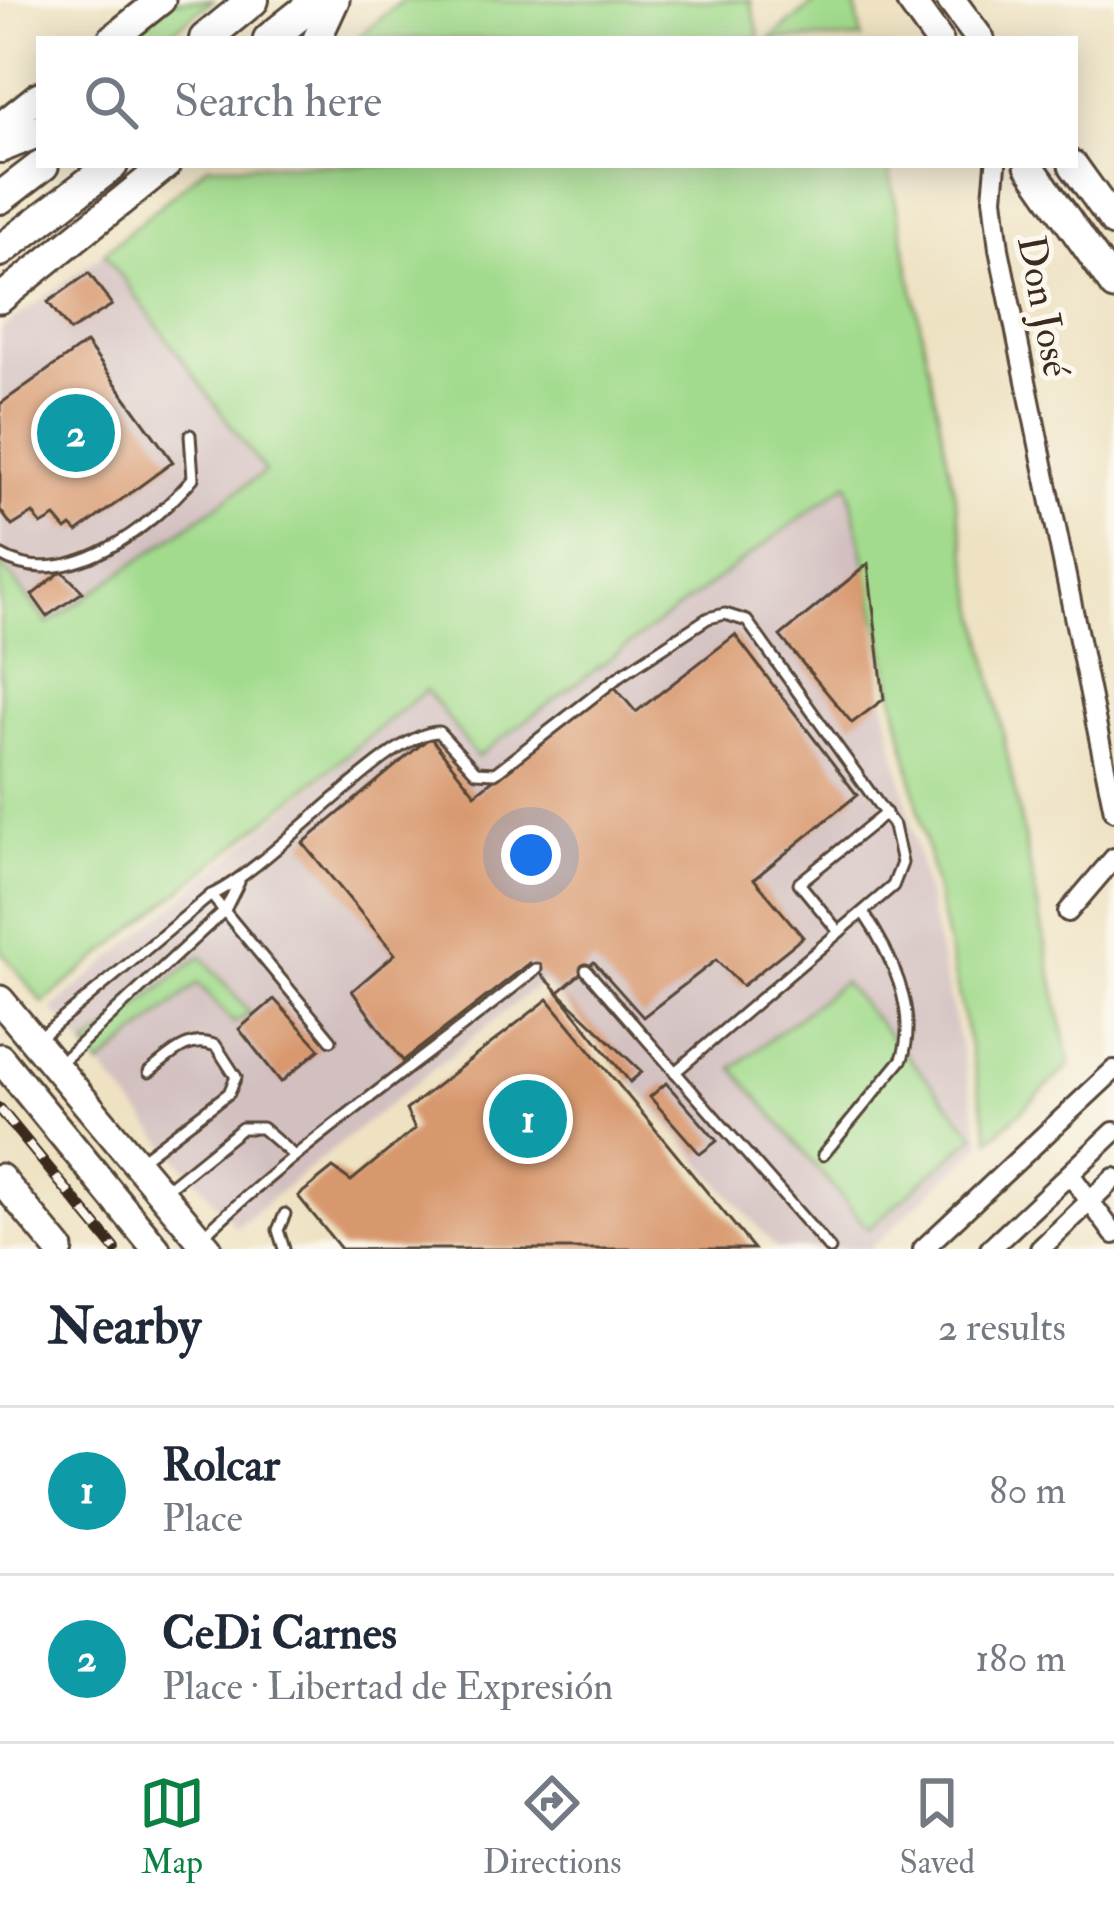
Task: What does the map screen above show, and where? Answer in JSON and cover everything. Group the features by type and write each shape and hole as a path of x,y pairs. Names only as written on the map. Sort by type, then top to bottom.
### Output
{"main road":[{"path":"209,36 253,0"},
{"path":"273,36 318,0"},
{"path":"0,147 36,132"},
{"path":"0,251 108,168"}],"street":[{"path":"116,36 161,0"},
{"path":"318,36 334,0"},
{"path":"910,0 936,36"},
{"path":"951,0 978,36"},
{"path":"0,127 36,98"},
{"path":"0,299 162,168"},
{"name":"Don José","path":"997,168 993,198 999,248 1108,748 1114,811"},
{"path":"1031,168 1114,286"},
{"path":"1075,168 1114,222"},
{"path":"1068,912 1114,858"},
{"path":"0,1000 203,1246"},
{"path":"0,1037 101,1125"},
{"path":"0,1058 156,1249"},
{"path":"922,1249 1114,1070"},
{"path":"990,1249 1114,1132"},
{"path":"1070,1174 1114,1234"},
{"path":"0,1178 59,1249"},
{"path":"1040,1249 1114,1178"}],"lane":[{"path":"0,555 25,565 82,560 137,530 194,478 190,435"},
{"path":"34,1042 211,895 239,882 410,737 439,732 476,772 495,773 621,675 718,614 747,621 886,813 899,837 899,874 863,912 675,1072"},
{"path":"839,932 799,883 886,813"},
{"path":"56,1066 225,910 239,882"},
{"path":"211,895 331,1040"},
{"path":"823,1155 902,1059 908,1043 898,983 863,912"},
{"path":"203,1246 292,1154 365,1105 536,969"},
{"path":"586,970 830,1249"},
{"path":"134,1166 229,1093 236,1077 226,1056 207,1042 185,1044 149,1072"},
{"path":"160,1195 242,1128 262,1128 292,1154"},
{"path":"284,1249 278,1230 285,1214"}],"shaded area":[{"path":"104,253 266,471 48,624 0,562 0,330"},
{"path":"848,482 869,564 884,699 982,1144 869,1249 777,1249 543,981 236,1227 52,1009 427,689 478,756"}],"green space":[{"path":"171,0 213,0 167,36 125,36"},
{"path":"403,0 750,0 759,36 360,36"},
{"path":"818,0 854,0 861,36 774,36"},
{"path":"204,168 889,168 1070,1065 990,1140 848,483 477,757 426,690 43,1003 0,950 0,562 48,624 265,472 104,253"},
{"path":"201,956 250,1013 234,1023 198,983 100,1066 86,1047"},
{"path":"843,982 976,1135 868,1229 733,1068"}],"building":[{"path":"89,273 112,305 70,331 48,302"},
{"path":"86,343 173,462 77,532 71,526 66,530 55,517 41,525 33,513 12,526 0,510 0,404"},
{"path":"868,564 884,699 852,723 780,636"},
{"path":"62,571 83,592 47,616 32,595"},
{"path":"735,635 857,795 754,879 803,937 742,986 716,960 643,1017 594,962 559,992 530,963 403,1061 352,991 395,954 303,843 430,737 475,794 613,685 636,712"},
{"path":"555,989 642,1072 630,1082"},
{"path":"274,999 320,1049 281,1082 239,1029"},
{"path":"548,999 754,1249 341,1249 298,1196 333,1168 351,1181 415,1129 406,1110"},
{"path":"666,1083 717,1141 700,1154 650,1097"}],"railway":[{"path":"0,1109 115,1249"}],"place":[{"name":"CeDi Carnes","path":"76,433"},
{"name":"Rolcar","path":"528,1119"}]}
